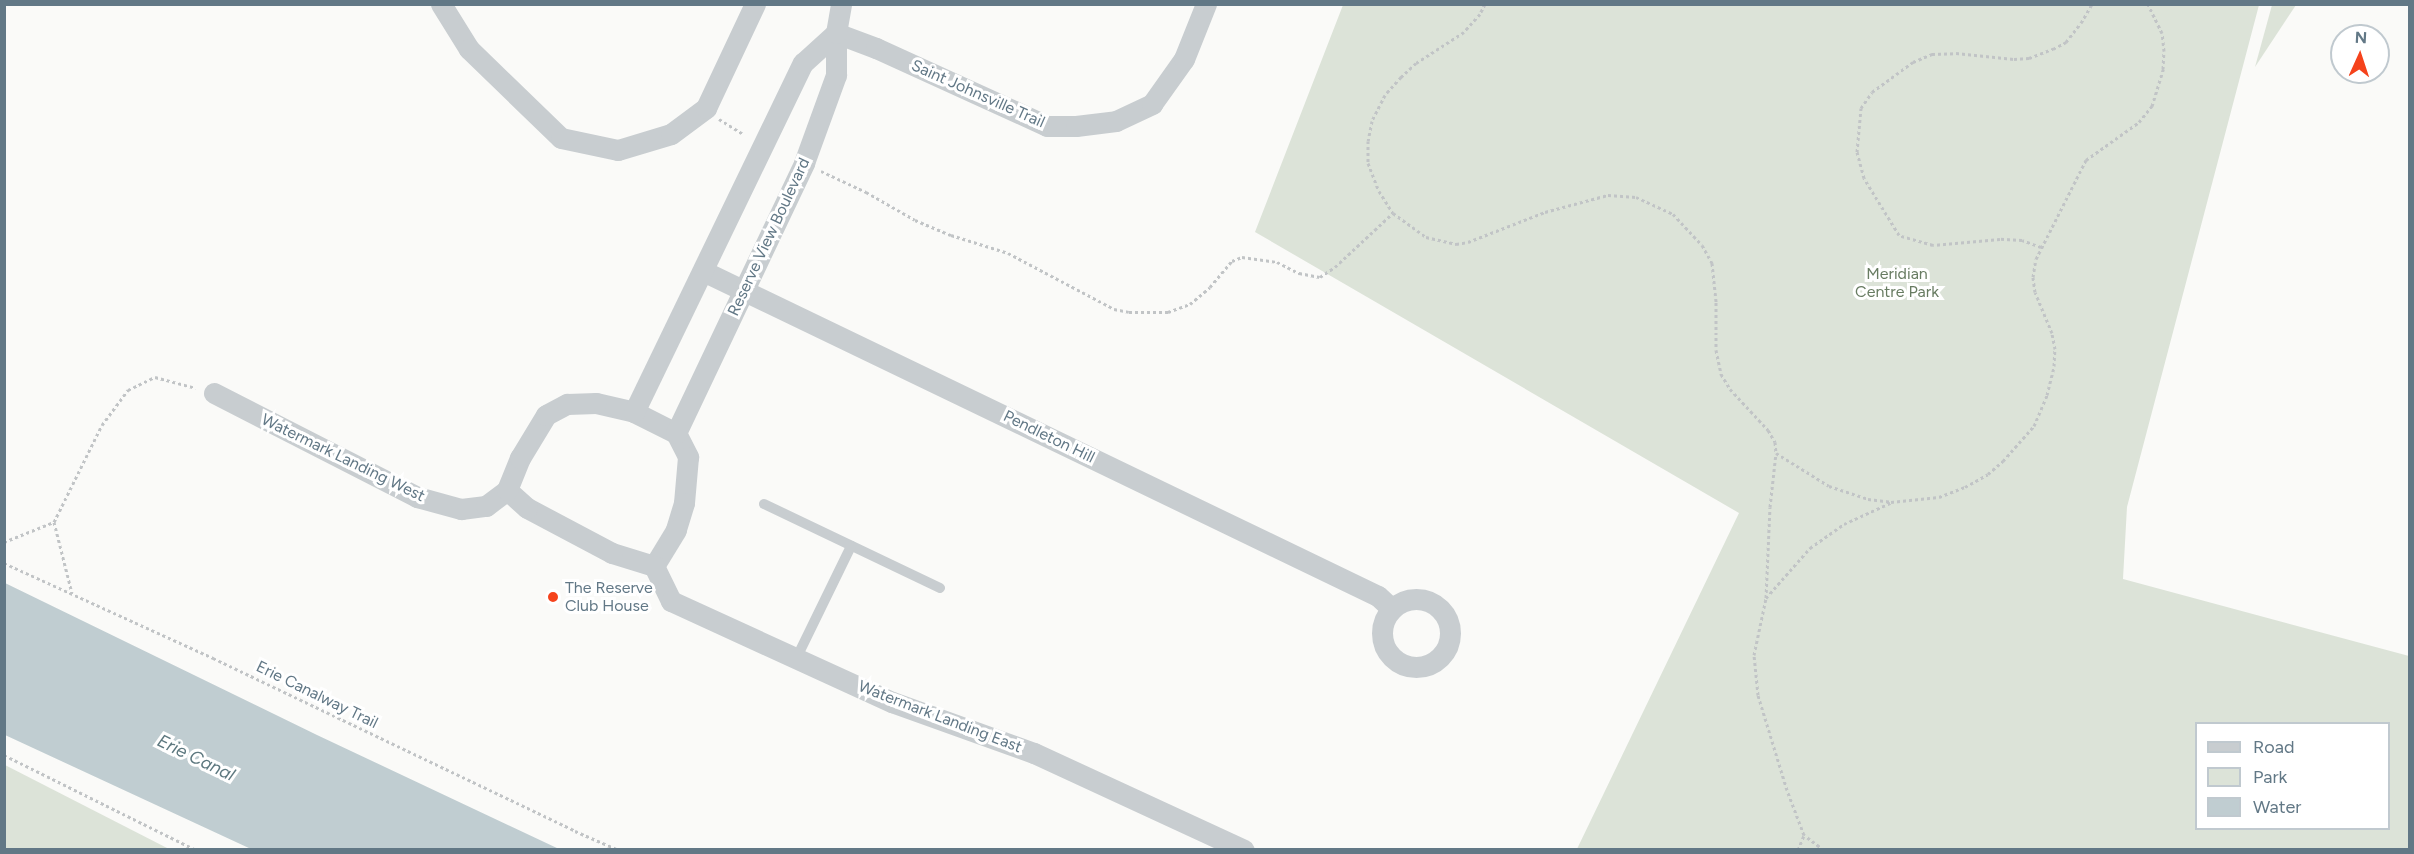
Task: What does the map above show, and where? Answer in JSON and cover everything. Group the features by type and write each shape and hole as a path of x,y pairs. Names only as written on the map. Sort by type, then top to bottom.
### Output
{"street":[{"path":"441,4 469,49 561,138 618,150 671,134 706,108 755,4"},
{"name":"Reserve View Boulevard","path":"676,433 804,163 836,75 836,33 841,4"},
{"name":"Saint Johnsville Trail","path":"836,33 876,48 1047,126 1076,126 1116,121 1152,104 1184,59 1206,4"},
{"path":"634,412 803,63 836,33"},
{"name":"Pendleton Hill","path":"703,271 1378,596 1392,609"},
{"name":"Watermark Landing West","path":"214,393 417,497 461,509 486,506 507,490"},
{"path":"596,403 634,412 676,433 688,457 684,503 676,530 654,566 612,553 527,508 507,490 520,458 546,415 567,404 596,403"},
{"name":"Watermark Landing East","path":"654,566 671,601 892,702 1034,753 1244,849"}],"lane":[{"path":"764,504 940,588"},
{"path":"796,658 851,546"}],"path":[{"path":"1485,4 1480,15 1464,32 1416,63 1385,95 1372,121 1368,141 1368,163 1379,191 1393,213 1426,237 1456,244 1468,242 1545,212 1608,195 1636,197 1673,214 1696,237 1712,263 1716,302 1716,350 1721,374 1730,389 1768,430 1775,442 1766,598 1754,655 1758,695 1787,790 1804,835 1824,849"},
{"path":"2041,247 2022,240 2000,239 1933,245 1899,235 1864,178 1857,152 1861,108 1872,92 1913,62 1932,54 1956,53 2014,59 2030,58 2053,49 2071,36 2092,4"},
{"path":"1776,453 1814,478 1855,495 1891,502 1939,497 1988,474 2019,446 2034,426 2042,410 2054,366 2052,333 2036,292 2033,277 2041,247 2086,160 2139,122 2152,106 2163,69 2163,51 2162,33 2148,4"},
{"path":"714,115 743,134"},
{"path":"819,170 866,192 915,220 951,236 1008,253 1114,309 1130,312 1168,312 1190,304 1210,287 1232,261 1242,257 1276,262 1299,273 1320,277 1350,255 1393,213"},
{"path":"73,594 54,522 102,425 128,390 155,377 214,393"},
{"path":"1766,598 1810,548 1828,534 1891,502"},
{"path":"4,542 54,522"},
{"name":"Erie Canalway Trail","path":"4,563 213,658 575,831 619,849"},
{"path":"4,755 196,849"},
{"path":"1798,849 1804,835"}],"green space":[{"name":"Meridian Centre Park","path":"1343,5 2259,5 2127,507 2123,579 2409,656 2409,849 1577,849 1739,513 1255,232"},
{"path":"2272,5 2296,5 2255,67"},
{"path":"5,765 169,849 5,849"}],"water":[{"name":"Erie Canal","path":"5,583 317,735 559,849 251,849 5,735"}],"place":[{"name":"The Reserve Club House","path":"553,597"}]}
